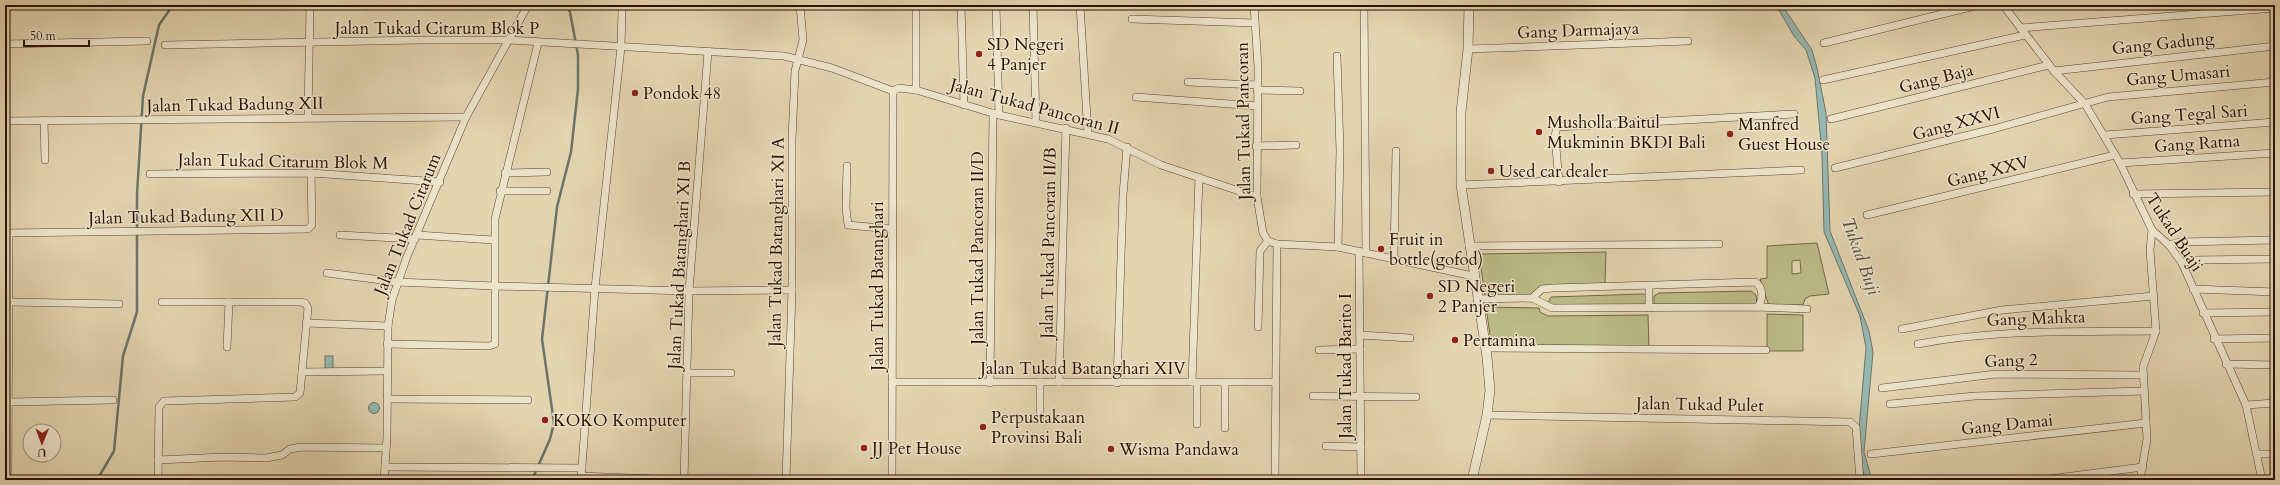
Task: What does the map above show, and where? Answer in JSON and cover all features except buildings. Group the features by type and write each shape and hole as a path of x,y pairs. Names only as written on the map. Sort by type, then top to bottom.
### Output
{"street":[{"path":"308,117 310,5"},
{"name":"Jalan Tukad Citarum","path":"384,480 386,448 387,344 390,304 397,282 440,182 466,116 528,5"},
{"path":"620,5 622,9 621,47 595,288 581,478 680,480"},
{"name":"Jalan Tukad Batanghari XI A","path":"786,480 792,290 792,147 797,59 803,40 800,5"},
{"path":"916,5 916,90"},
{"path":"961,5 964,105"},
{"name":"Jalan Tukad Pancoran II/D","path":"990,383 996,114 996,5"},
{"path":"1033,5 1036,122"},
{"path":"1080,5 1088,134"},
{"name":"Jalan Tukad Pancoran","path":"1254,5 1257,87 1257,197 1263,233 1268,241"},
{"name":"Jalan Tukad Barito I","path":"1361,480 1360,335 1363,252 1364,5"},
{"path":"1469,5 1468,49 1461,112 1461,185 1469,246 1469,275 1477,299 1486,348 1490,390 1487,415 1472,480"},
{"path":"1824,43 1979,5"},
{"name":"Tukad Buaji","path":"2004,5 2025,35 2084,104 2105,135 2152,230 2169,245 2182,263 2214,339 2246,405 2262,480"},
{"path":"2020,28 2275,8"},
{"path":"1132,19 1255,23"},
{"path":"1823,80 2025,35"},
{"name":"Jalan Tukad Citarum Blok P","path":"165,45 509,40 538,43 708,52 797,59 832,68 893,91"},
{"path":"5,44 147,41"},
{"name":"Gang Darmajaya","path":"1468,49 1688,41"},
{"path":"387,344 493,346 496,336 493,240 494,219 538,43"},
{"name":"Gang Gadung","path":"2052,68 2275,46"},
{"name":"Jalan Tukad Batanghari XI B","path":"684,480 689,291 708,52"},
{"path":"1337,56 1340,150 1338,247"},
{"name":"Gang Baja","path":"1831,119 2052,68"},
{"path":"1188,82 1300,91"},
{"name":"Gang Umasari","path":"2084,104 2108,97 2275,82"},
{"name":"Jalan Tukad Pancoran II","path":"893,91 899,88 916,90 996,114 1066,128 1108,139 1161,165 1257,197"},
{"name":"Jalan Tukad Batanghari","path":"892,480 891,230 893,91"},
{"path":"1136,97 1257,106"},
{"name":"Gang XXVI","path":"1835,168 2084,104"},
{"path":"1559,182 1555,131 1557,127 1794,114"},
{"name":"Jalan Tukad Badung XII","path":"5,121 466,116"},
{"path":"44,120 45,160"},
{"name":"Gang Tegal Sari","path":"2105,135 2275,122"},
{"name":"Jalan Tukad Pancoran II/B","path":"1059,382 1066,128"},
{"path":"1256,146 1296,145"},
{"path":"1117,383 1121,233 1127,147"},
{"path":"1394,259 1396,151"},
{"name":"Gang Ratna","path":"2120,163 2275,154"},
{"name":"Gang XXV","path":"1867,215 2115,155"},
{"path":"847,166 846,208 848,225 891,230"},
{"path":"1461,185 1559,182 1801,170"},
{"path":"505,173 547,172"},
{"name":"Jalan Tukad Citarum Blok M","path":"150,174 311,173 440,182"},
{"name":"Jalan Tukad Badung XII D","path":"7,233 310,229 312,225 311,173"},
{"path":"1197,424 1194,382 1200,177"},
{"path":"500,191 547,191"},
{"path":"2133,194 2275,192"},
{"path":"2140,480 2147,439 2143,390 2144,362 2156,331 2150,250 2152,230"},
{"path":"7,233 9,302 8,480"},
{"path":"340,235 493,240"},
{"path":"2169,245 2180,242 2275,240"},
{"path":"1258,326 1260,251 1268,241 1277,244 1338,247 1469,275"},
{"path":"1275,480 1274,382 1277,244"},
{"path":"1469,246 1719,244"},
{"path":"2182,263 2194,260 2275,259"},
{"path":"327,273 397,282 495,286 689,291 792,290"},
{"path":"1532,298 1542,289 1553,288 1755,282 1761,288 1762,294 1758,307"},
{"path":"1649,286 1649,308"},
{"path":"2193,289 2275,292"},
{"path":"1902,329 2002,310 2154,296"},
{"path":"1477,299 1532,298 1552,308 1758,307 1808,309"},
{"path":"9,302 119,304"},
{"path":"158,480 159,407 164,401 295,397 300,393 308,308 305,303 162,302"},
{"path":"227,347 229,302"},
{"path":"2203,313 2275,312"},
{"path":"306,322 388,326"},
{"name":"Gang Mahkta","path":"1918,344 1966,336 2032,331 2156,331"},
{"path":"1360,335 1410,338"},
{"path":"2214,339 2275,338"},
{"path":"1486,348 1766,350"},
{"path":"1319,350 1360,349"},
{"path":"2226,364 2275,365"},
{"path":"302,372 387,371"},
{"path":"688,373 731,373"},
{"name":"Gang 2","path":"1882,388 2003,374 2143,375"},
{"name":"Jalan Tukad Batanghari XIV","path":"892,382 1274,382"},
{"path":"1040,382 1040,417"},
{"path":"1224,383 1225,428"},
{"path":"1890,404 1975,396 2143,390"},
{"path":"1313,396 1416,397"},
{"path":"386,399 528,400"},
{"path":"9,402 113,400"},
{"path":"2246,405 2275,403"},
{"name":"Jalan Tukad Pulet","path":"1487,415 1850,422 1856,427 1860,480"},
{"name":"Gang Damai","path":"1871,454 2146,423"},
{"path":"1326,446 1361,447"},
{"path":"158,460 276,457 290,449 301,447 386,448"},
{"path":"2257,454 2275,454"},
{"path":"385,467 582,468"},
{"path":"2041,480 2143,467"}],"green space":[{"path":"1817,243 1829,294 1810,296 1805,299 1803,305 1769,306 1760,279 1767,278 1767,246","holes":["1800,260 1801,273 1792,274 1792,261"]},
{"path":"1606,252 1605,283 1541,289 1537,298 1485,296 1479,254"},
{"path":"1751,291 1756,295 1757,304 1654,306 1654,296 1659,293"},
{"path":"1646,295 1645,304 1643,306 1553,307 1548,303 1551,297"},
{"path":"1486,307 1539,308 1540,312 1548,316 1648,315 1649,350 1492,349"},
{"path":"1767,314 1803,315 1803,351 1767,351"}],"water":[{"path":"1776,5 1782,5 1812,50 1817,68 1826,113 1830,231 1869,331 1873,352 1864,452 1872,480 1865,480 1859,456 1859,429 1866,348 1860,316 1824,232 1822,154 1815,78 1806,50 1794,36"},
{"path":"325,356 333,356 333,369 325,369"},
{"path":"372,403 376,403 378,404 378,412 372,413 369,410 369,406"}],"waterway":[{"path":"97,480 114,451 123,356 137,312 137,194 143,96 159,25 173,5"},
{"path":"532,480 550,439 554,423 542,339 557,207 571,152 578,89 578,55 570,12 566,5"}],"place":[{"name":"SD Negeri 4 Panjer","path":"979,54"},
{"name":"Pondok 48","path":"635,93"},
{"name":"Musholla Baitul Mukminin BKDI Bali","path":"1539,132"},
{"name":"Manfred Guest House","path":"1730,134"},
{"name":"Used car dealer","path":"1491,171"},
{"name":"Fruit in bottle(gofod)","path":"1381,249"},
{"name":"SD Negeri 2 Panjer","path":"1430,296"},
{"name":"Pertamina","path":"1455,340"},
{"name":"KOKO Komputer","path":"545,420"},
{"name":"Perpustakaan Provinsi Bali","path":"983,427"},
{"name":"JJ Pet House","path":"864,448"},
{"name":"Wisma Pandawa","path":"1111,449"}],"water label":[{"name":"Tukad Buji","path":"1861,256"}]}
